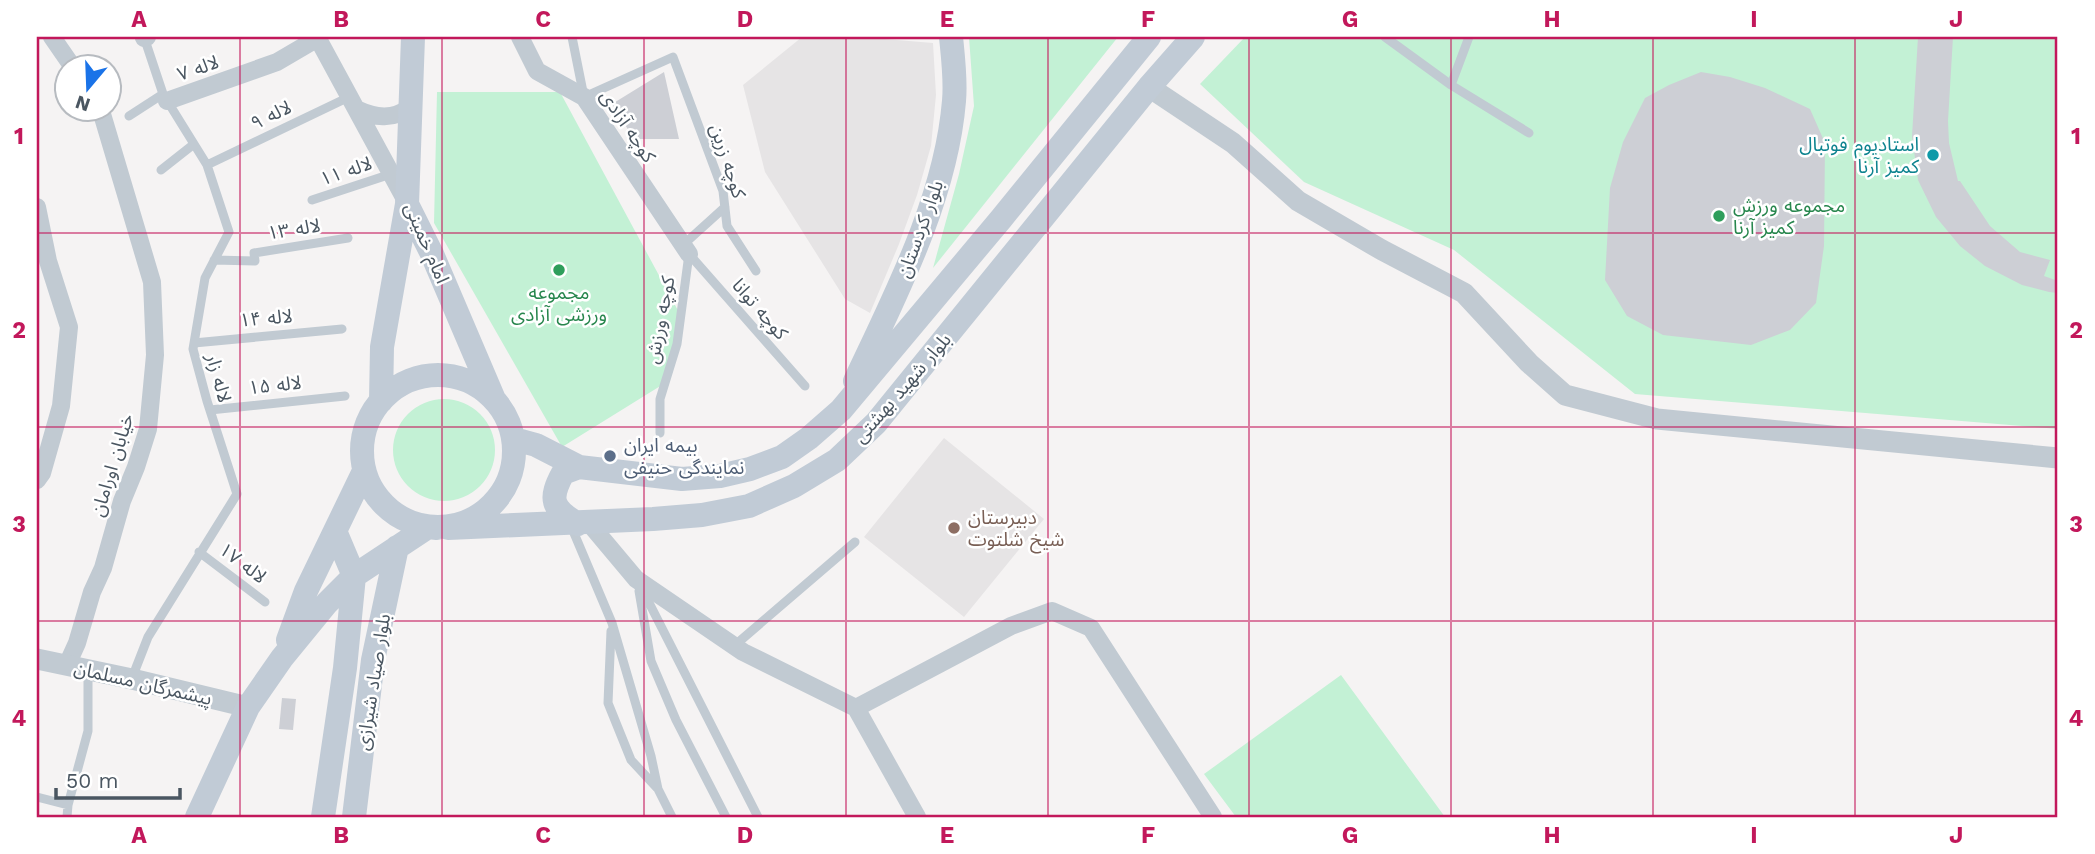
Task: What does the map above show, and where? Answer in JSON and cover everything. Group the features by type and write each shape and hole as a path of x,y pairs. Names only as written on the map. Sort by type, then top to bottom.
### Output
{"main road":[{"name":"امام خمینی","path":"413,37 407,204 432,254 493,397"},
{"name":"بلوار کردستان","path":"841,410 895,296 933,199 949,141 955,99 951,37"},
{"name":"بلوار شهید بهشتی","path":"514,439 536,445 579,467 682,479 720,476 782,457 841,410 1149,37"},
{"name":"بلوار شهید بهشتی","path":"443,528 702,515 749,506 794,486 837,460 883,414 1192,37"},
{"path":"381,401 382,347 407,204"},
{"path":"197,817 248,707 282,657 327,603 354,576 428,527 443,528 472,520 492,506 507,487 514,463 514,439 507,416 493,397 472,383 449,376 424,376 400,385 381,401 368,422 362,446 364,471 374,494 391,512 413,524 443,528"},
{"path":"579,467 564,472 554,490 555,503 562,515 579,523"},
{"path":"282,657 306,591 364,471"},
{"path":"335,531 354,576"},
{"name":"بلوار صیاد شیرازی","path":"354,814 373,660 397,547"},
{"name":"بلوار صیاد شیرازی","path":"324,811 345,668 354,576"},
{"path":"324,811 354,814"}],"street":[{"path":"52,37 62,52"},
{"path":"317,37 407,204"},
{"name":"لاله ۷","path":"165,97 276,62 317,37"},
{"name":"کوچه آزادی","path":"520,37 537,71 584,97 686,250"},
{"path":"1149,87 1233,143 1298,201 1382,250 1464,293 1529,363 1565,396 1657,419 2058,458"},
{"path":"353,103 366,114 382,117 398,114 409,107"},
{"name":"خیابان اورامان","path":"67,665 103,568 122,501 148,429 155,355 152,282 104,122"},
{"path":"37,207 48,261 69,327 61,406 42,472 37,480"},
{"path":"579,523 636,579 734,646 856,708 916,817"},
{"path":"856,708 1011,626 1052,611 1091,628 1213,817"},
{"name":"پیشمرگان مسلمان","path":"37,659 248,707"}],"lane":[{"name":"لاله زار","path":"132,679 148,637 237,494 193,349 205,278 229,233 207,165 165,97 145,37"},
{"path":"572,37 584,97"},
{"path":"1385,37 1451,85 1529,132"},
{"path":"1451,85 1469,37"},
{"name":"کوچه زرین","path":"584,97 673,57 723,191 727,226 756,271"},
{"path":"129,116 165,97"},
{"name":"لاله ۹","path":"207,165 353,103"},
{"path":"161,170 194,144"},
{"name":"لاله ۱۱","path":"312,200 391,174"},
{"path":"686,250 725,207"},
{"name":"لاله ۱۳","path":"214,260 255,261 254,253 348,238"},
{"name":"کوچه توانا","path":"686,250 805,386"},
{"name":"کوچه ورزش","path":"660,433 660,399 677,344 686,250"},
{"name":"لاله ۱۴","path":"194,343 342,329"},
{"name":"لاله ۱۵","path":"210,410 345,396"},
{"path":"579,523 612,622 658,789 672,817"},
{"path":"734,646 855,542"},
{"name":"لاله ۱۷","path":"199,552 265,602"},
{"path":"636,579 651,661 676,720 726,817"},
{"path":"636,579 758,817"},
{"path":"612,622 608,703 631,760 658,789"},
{"path":"67,817 88,731 88,670"},
{"path":"37,797 68,805"}],"shaded area":[{"path":"802,37 861,37 933,43 936,95 931,146 917,195 870,313 845,299 765,172 743,85"},
{"name":"دبیرستان شیخ شلتوت","path":"944,438 1044,519 964,617 864,537"}],"green space":[{"path":"969,37 1118,37 933,268 959,174 974,106"},
{"name":"مجموعه ورزش کمیز آرنا","path":"1245,37 2058,37 2058,429 1635,394 1454,250 1304,182 1200,84"},
{"name":"مجموعه ورزشی آزادی","path":"437,92 560,92 682,318 670,380 562,447 434,223"},
{"path":"444,399 463,403 480,414 491,431 495,450 491,469 480,486 463,497 444,501 425,497 408,486 397,469 393,450 397,431 408,414 425,403"},
{"path":"1341,675 1445,817 1236,817 1204,774"}],"building":[{"name":"استادیوم فوتبال کمیز آرنا","path":"1918,37 1953,37 1948,121 1949,143 1958,181 1990,226 2020,252 2050,260 2044,276 2058,281 2058,293 2022,285 1985,266 1960,246 1936,217 1918,180 1912,136"},
{"path":"664,72 679,139 634,139 612,104"},
{"path":"1701,72 1730,77 1765,88 1810,109 1825,143 1824,246 1816,303 1790,330 1751,345 1663,335 1627,316 1605,280 1610,188 1623,142 1645,98"},
{"path":"282,698 296,699 293,730 279,729"}],"place":[{"name":"استادیوم فوتبال کمیز آرنا","path":"1933,155"},
{"name":"مجموعه ورزش کمیز آرنا","path":"1719,216"},
{"name":"مجموعه ورزشی آزادی","path":"559,270"},
{"name":"بیمه ایران نمایندگی حنیفی","path":"610,456"},
{"name":"دبیرستان شیخ شلتوت","path":"954,528"}]}
